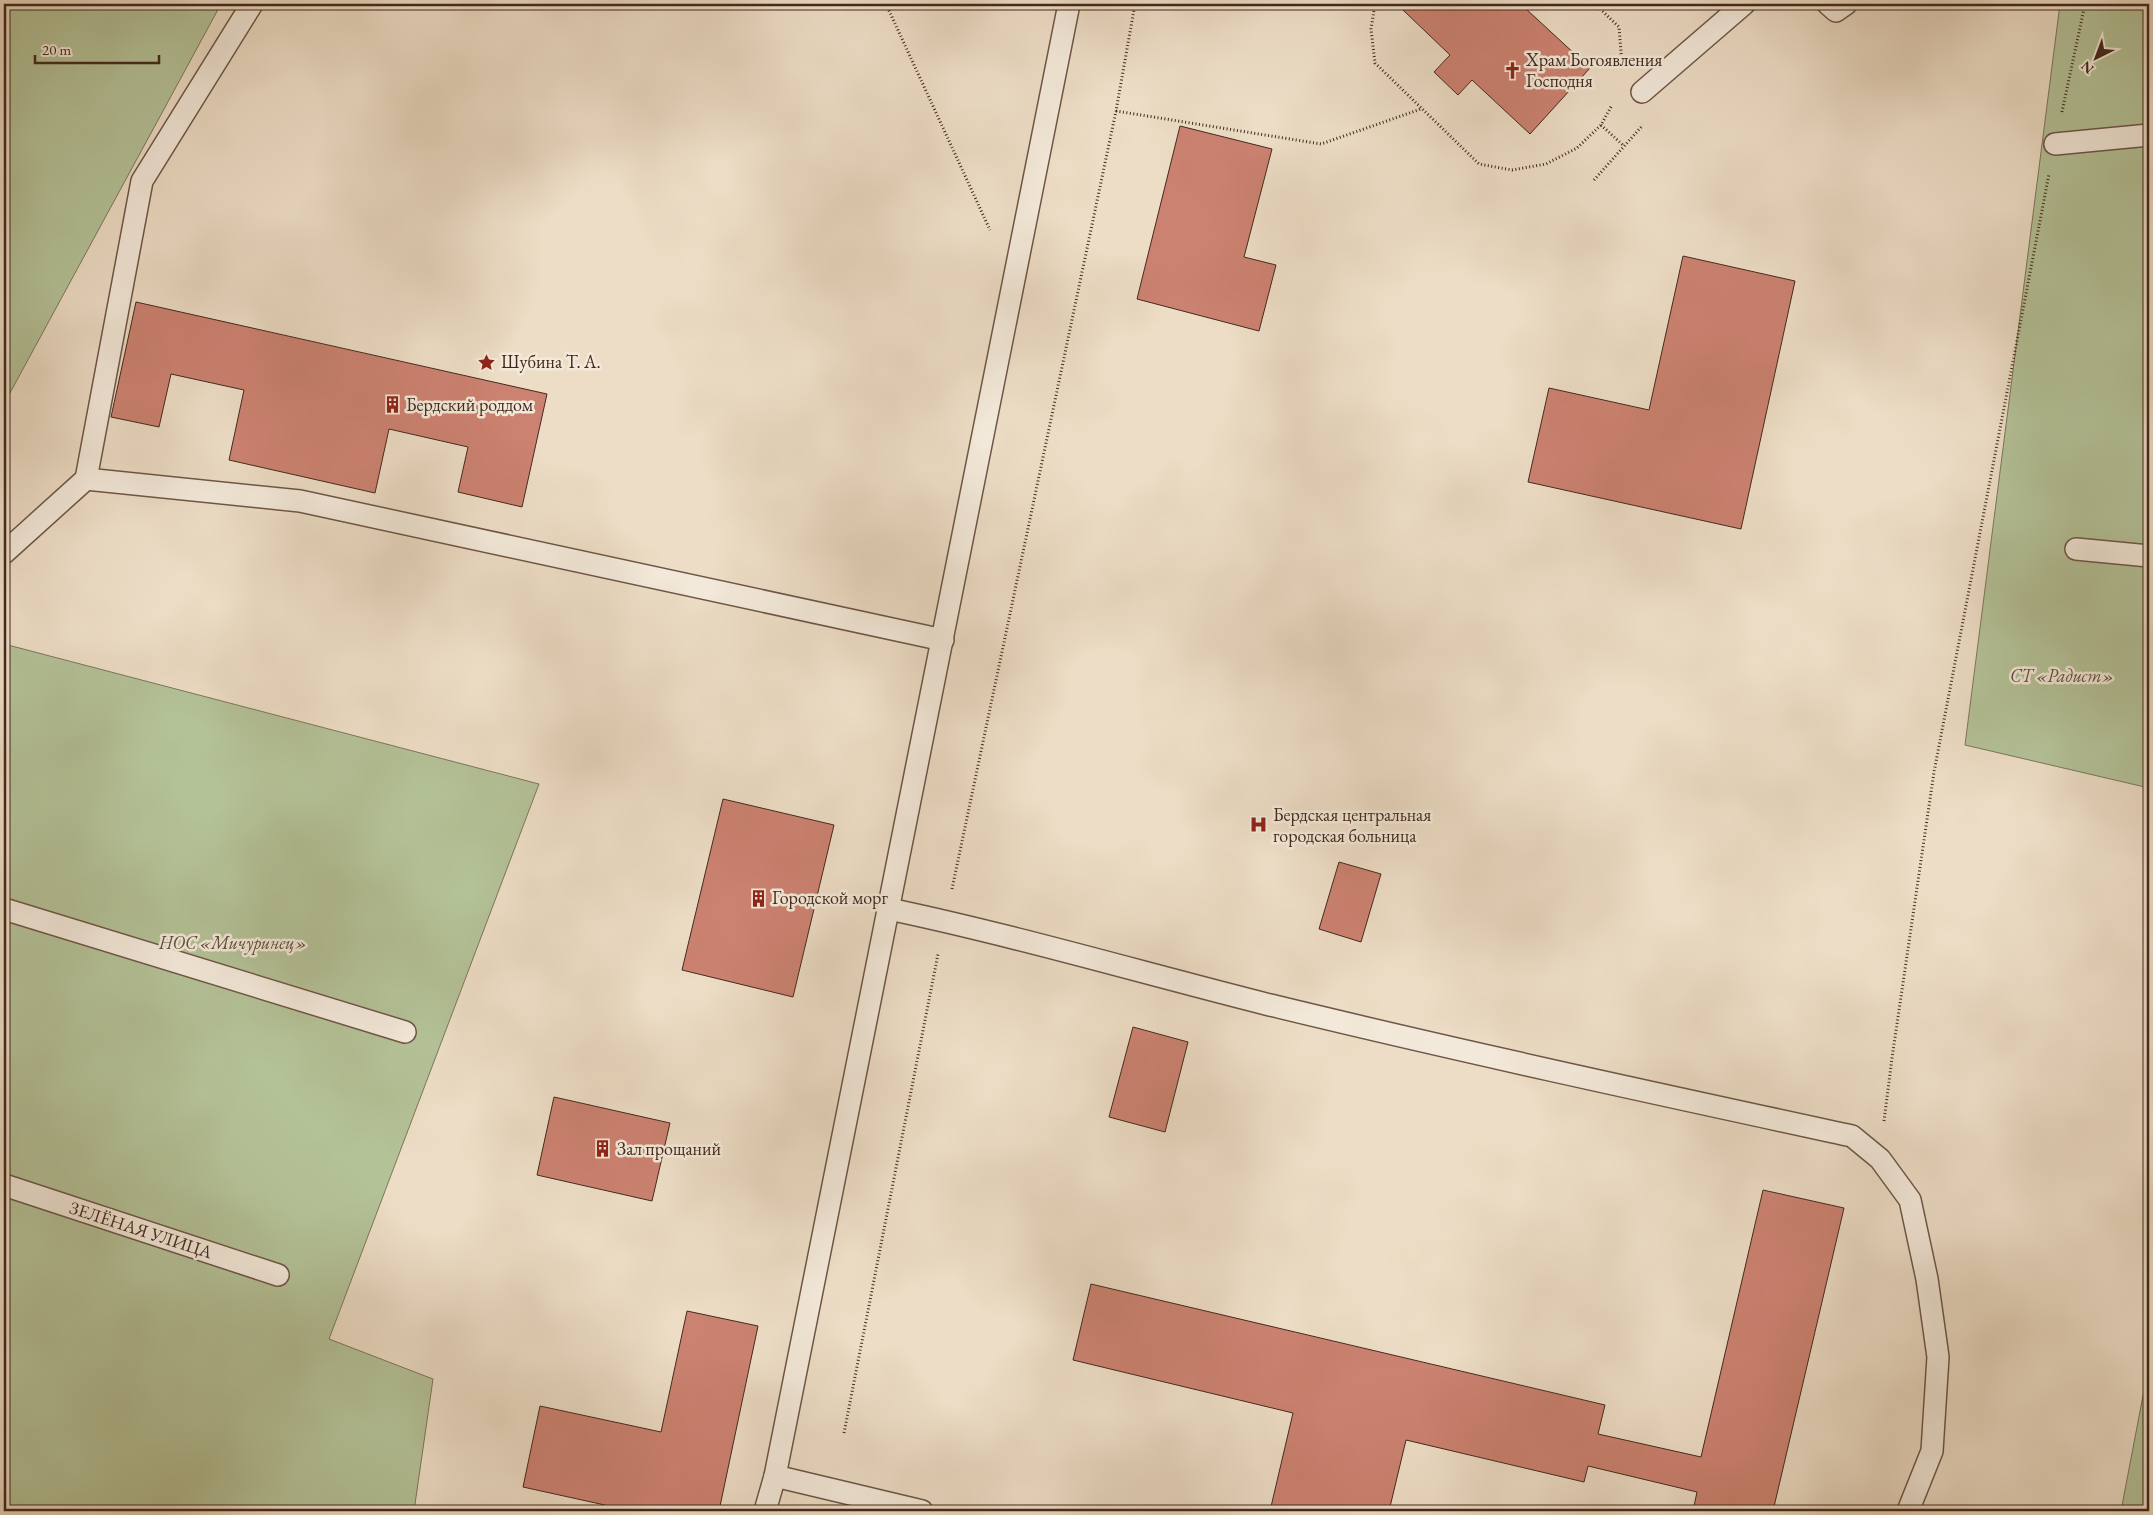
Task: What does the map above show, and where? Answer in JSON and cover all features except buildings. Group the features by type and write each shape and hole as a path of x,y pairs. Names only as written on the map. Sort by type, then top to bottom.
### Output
{"lane":[{"path":"4,553 86,479 142,181 252,4"},
{"path":"765,1511 775,1476 1069,4"},
{"path":"1642,92 1744,4"},
{"path":"1828,4 1836,10 1846,4"},
{"path":"2055,144 2149,135"},
{"path":"86,479 300,501 943,640"},
{"path":"2076,549 2149,556"},
{"path":"4,909 406,1032"},
{"path":"889,909 945,921 1270,1004 1496,1058 1852,1136 1880,1159 1910,1200 1927,1279 1938,1357 1932,1452 1908,1511"},
{"name":"ЗЕЛЁНАЯ УЛИЦА","path":"4,1185 278,1275"},
{"path":"775,1476 922,1511"}],"path":[{"path":"886,4 1014,281"},
{"path":"844,1433 945,921 1116,111 1135,4"},
{"path":"1375,4 1371,29 1375,63 1479,164 1512,170 1546,164 1577,148 1601,124 1613,102"},
{"path":"1595,4 1619,27 1623,60 1622,69"},
{"path":"1880,1159 1892,1058 1934,772 2055,144 2084,4"},
{"path":"1116,111 1321,144 1421,109"},
{"path":"1601,124 1624,146"}],"green space":[{"path":"4,4 221,4 4,404"},
{"name":"СТ «Радист»","path":"2060,4 2149,4 2149,788 1965,745"},
{"name":"НОС «Мичуринец»","path":"4,644 539,784 329,1339 433,1379 414,1511 4,1511"},
{"path":"2149,1364 2149,1511 2121,1511"}],"place":[{"name":"Храм Богоявления Господня","path":"1512,70"},
{"name":"Шубина Т. А.","path":"487,362"},
{"name":"Бердский роддом","path":"392,405"},
{"name":"Бердская центральная городская больница","path":"1259,825"},
{"name":"Городской морг","path":"758,898"},
{"name":"Зал прощаний","path":"603,1149"}]}
